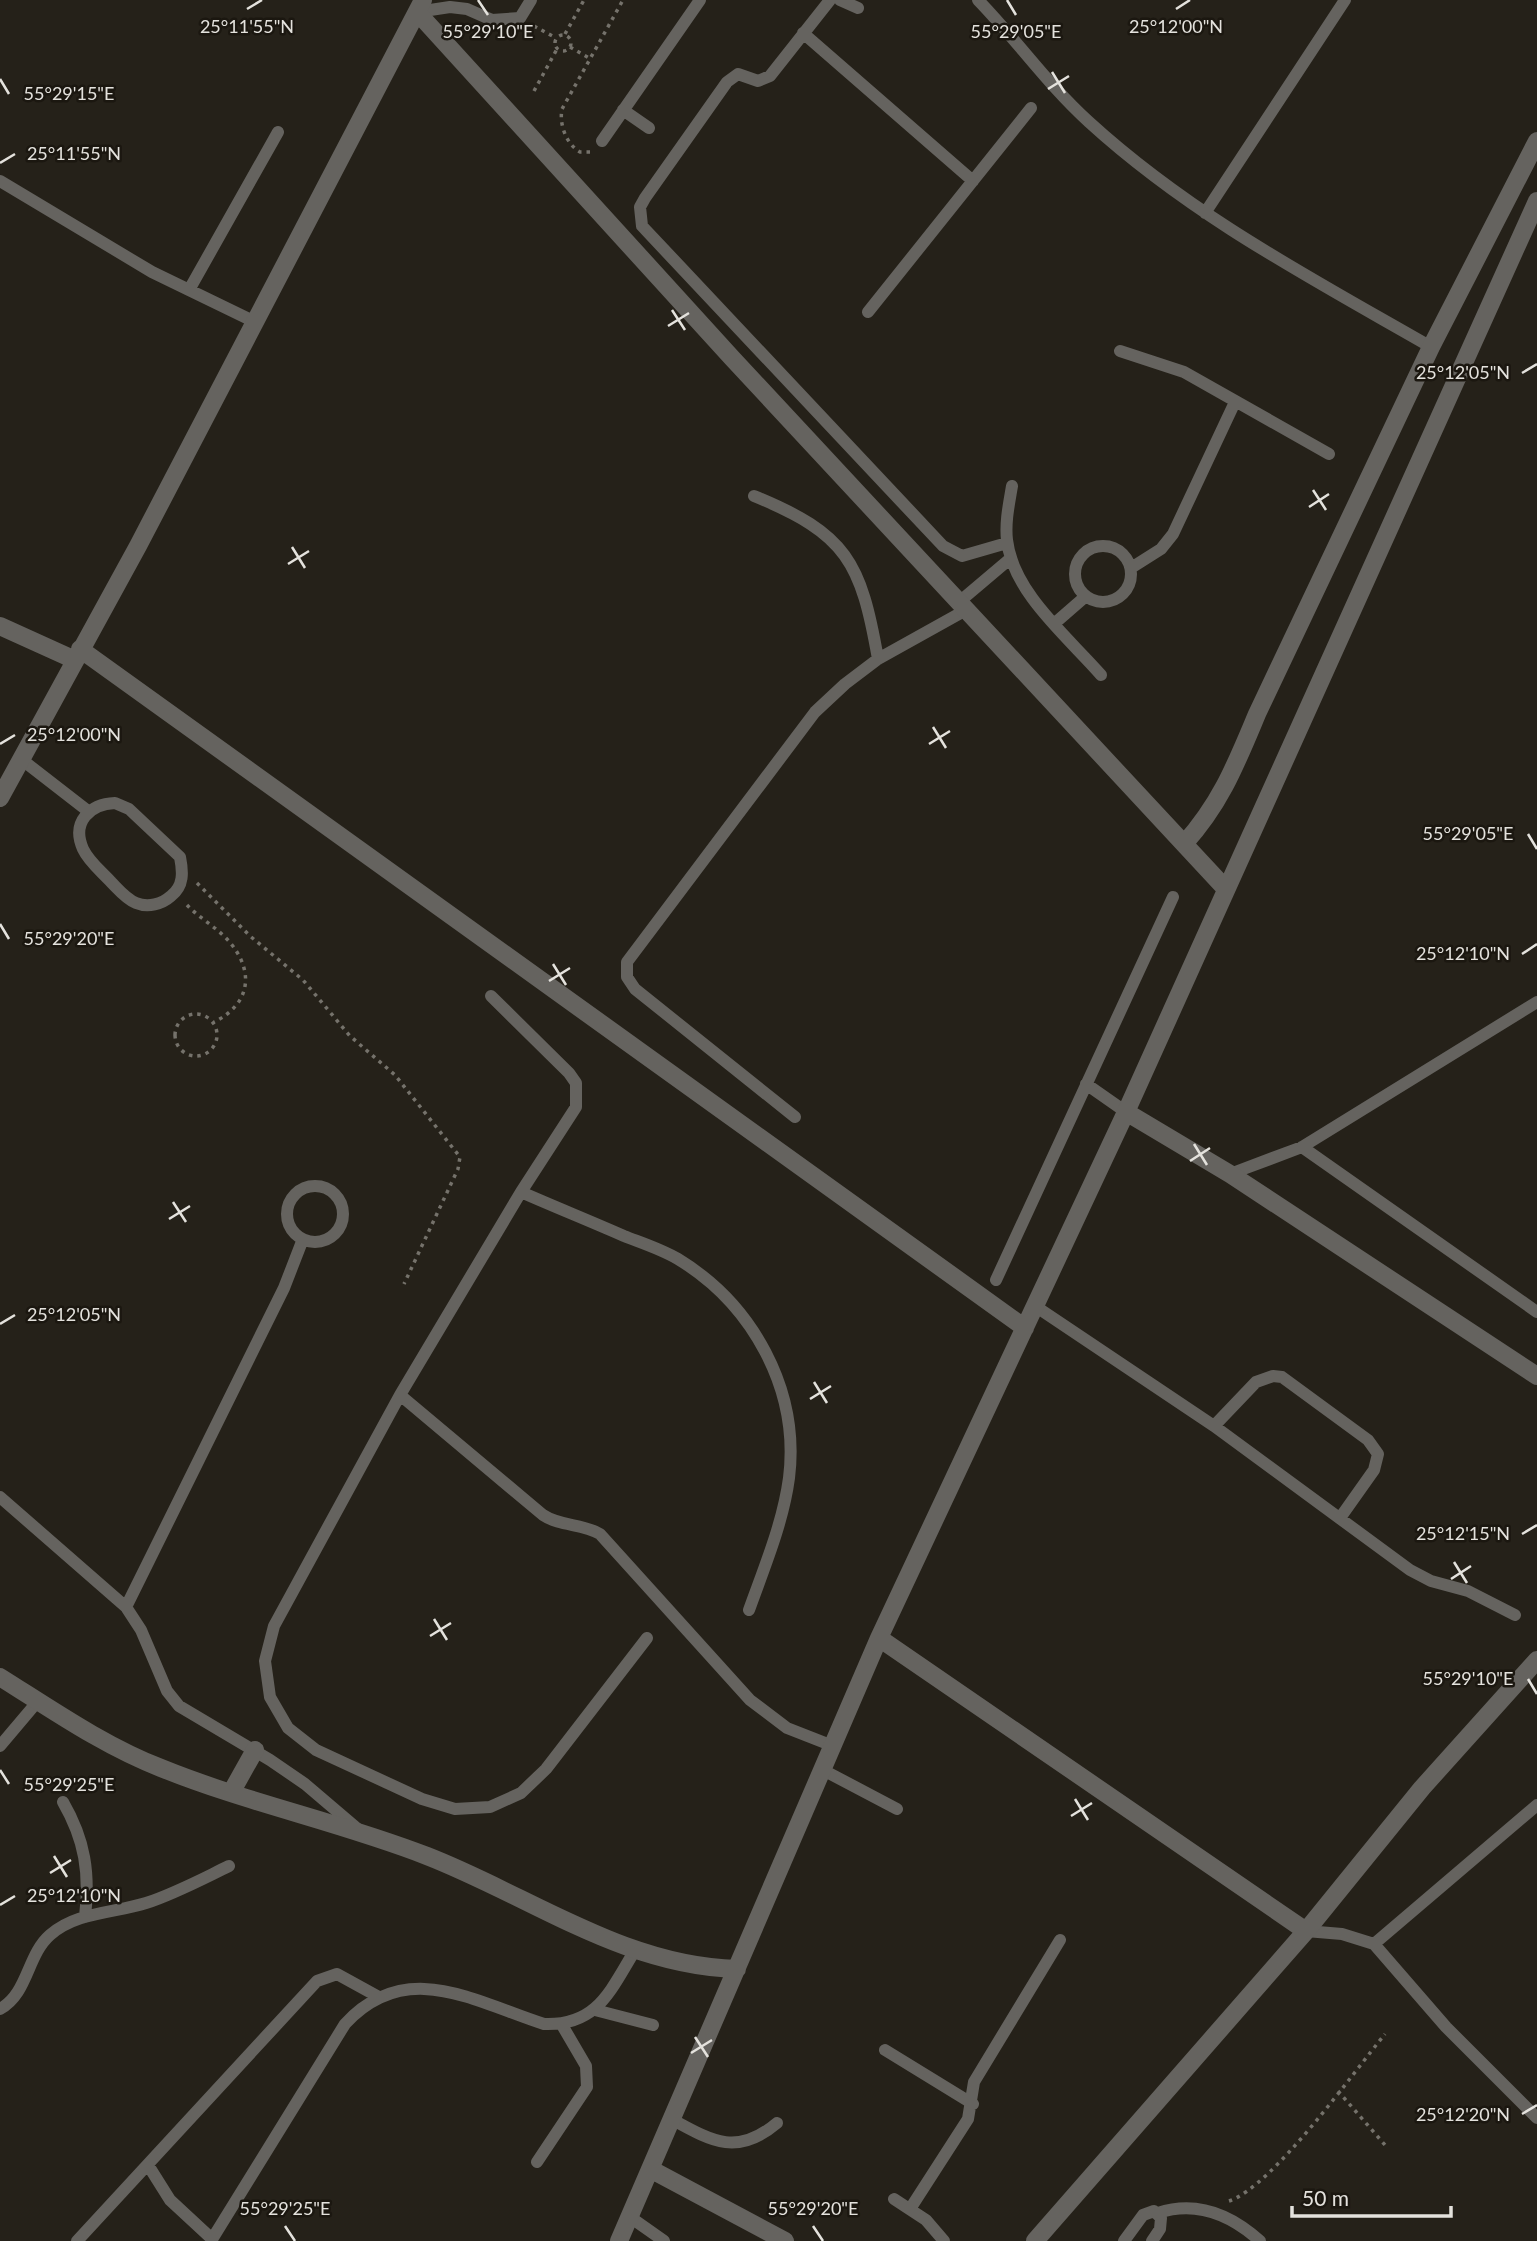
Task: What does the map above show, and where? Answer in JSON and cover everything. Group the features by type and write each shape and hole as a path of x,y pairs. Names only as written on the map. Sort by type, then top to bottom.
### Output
{"street":[{"path":"0,798 138,546 419,4 963,606 1225,888"},
{"path":"1184,844 1214,808 1232,775 1258,714 1431,347 1537,141"},
{"path":"619,2241 652,2170 878,1638 1126,1112 1537,201"},
{"path":"0,626 78,655 1025,1328"},
{"path":"1126,1112 1230,1174 1537,1376"},
{"path":"878,1638 1306,1931"},
{"path":"1034,2241 1306,1931 1422,1788 1537,1660"},
{"path":"0,1677 158,1767 364,1835 481,1878 634,1952 685,1965 737,1969"},
{"path":"232,1791 255,1750"},
{"path":"652,2170 785,2241"}],"lane":[{"path":"419,4 467,9 492,20 520,18 531,0"},
{"path":"602,141 700,0"},
{"path":"830,0 770,76 758,81 738,74 727,82 645,198 639,217 642,226 943,546 962,556 1007,543"},
{"path":"840,0 858,8"},
{"path":"978,0 1090,123 1205,213 1242,240 1431,347"},
{"path":"1205,213 1345,0"},
{"path":"803,33 973,181"},
{"path":"868,312 1031,108"},
{"path":"622,110 649,128"},
{"path":"189,290 278,132"},
{"path":"0,181 114,250 253,321"},
{"path":"1120,351 1184,372 1329,454"},
{"path":"1130,568 1161,549 1172,534 1236,401"},
{"path":"1012,486 1006,527 1007,543 1023,585 1101,675"},
{"path":"754,496 810,521 836,544 856,571 869,603 878,659"},
{"path":"1102,546 1120,552 1130,568 1128,587 1114,600 1095,601 1086,596 1076,580 1076,570 1084,554 1102,546"},
{"path":"795,1117 635,989 627,977 627,962 815,712 845,684 878,659 963,606 1011,558"},
{"path":"1055,623 1086,596"},
{"path":"21,759 88,811"},
{"path":"116,803 129,808 173,847 183,869 182,881 176,893 164,902 150,905 136,903 124,894 83,849 79,836 80,822 88,811 101,804 116,803"},
{"path":"996,1280 1173,897"},
{"path":"491,996 569,1073 576,1083 576,1107 521,1192 400,1395 274,1626 265,1661 270,1697 288,1728 316,1750 422,1799 455,1809 490,1807 521,1793 546,1769 647,1638"},
{"path":"1230,1174 1302,1147 1537,1002"},
{"path":"1086,1084 1126,1112"},
{"path":"1302,1147 1537,1312"},
{"path":"315,1185 327,1188 337,1196 343,1207 343,1219 338,1231 328,1239 316,1242 303,1239 293,1232 288,1220 288,1208 293,1197 303,1188 315,1185"},
{"path":"521,1192 674,1257 702,1275 749,1321 775,1369 789,1422 789,1478 776,1531 749,1611"},
{"path":"126,1607 284,1288 303,1239"},
{"path":"1035,1306 1214,1426 1420,1576 1468,1591 1515,1615"},
{"path":"1214,1426 1255,1382 1273,1376 1290,1381 1368,1440 1378,1454 1374,1470 1340,1518"},
{"path":"400,1395 543,1515 562,1524 588,1527 600,1534 750,1700 787,1728 833,1746"},
{"path":"0,1497 126,1607 141,1630 167,1691 179,1706 255,1750 305,1784 364,1835"},
{"path":"0,1746 38,1701"},
{"path":"823,1770 897,1809"},
{"path":"63,1802 78,1828 86,1857 89,1887 85,1917"},
{"path":"1374,1944 1537,1805"},
{"path":"0,2009 19,1990 36,1951 50,1935 85,1917 148,1903 229,1866"},
{"path":"1306,1931 1342,1934 1374,1944 1446,2027 1537,2118"},
{"path":"910,2209 968,2119 973,2104 974,2082 1060,1940"},
{"path":"148,2165 170,2200 212,2240 345,2024 360,2008 377,1996 407,1988 438,1990 544,2024 562,2025 580,2020 595,2010 634,1952"},
{"path":"77,2241 317,1981 337,1974 377,1996"},
{"path":"595,2010 653,2025"},
{"path":"537,2162 587,2087 586,2066 562,2025"},
{"path":"885,2050 973,2104"},
{"path":"673,2120 708,2139 730,2143 745,2142 762,2135 777,2123"},
{"path":"894,2199 937,2230 944,2241"},
{"path":"1124,2241 1143,2215 1177,2207 1200,2209 1241,2225 1260,2241"},
{"path":"1152,2241 1161,2224 1158,2213"},
{"path":"630,2217 664,2241"}],"path":[{"path":"556,38 565,34 584,0"},
{"path":"602,141 586,153 574,149 564,132 561,115 589,58 623,0"},
{"path":"520,18 556,38"},
{"path":"565,34 571,42 570,47"},
{"path":"534,91 557,49 556,38"},
{"path":"570,47 589,58"},
{"path":"557,49 567,50 570,47"},
{"path":"183,869 250,936 303,980 350,1036 402,1082 460,1157 458,1170 404,1284"},
{"path":"176,893 202,921 232,945 242,964 245,982 243,996 237,1008 214,1022"},
{"path":"200,1014 214,1022 218,1038 209,1052 193,1056 179,1048 175,1032 183,1018 200,1014"},
{"path":"1200,2209 1244,2195 1259,2184 1385,2034"},
{"path":"1338,2091 1385,2145"}]}
